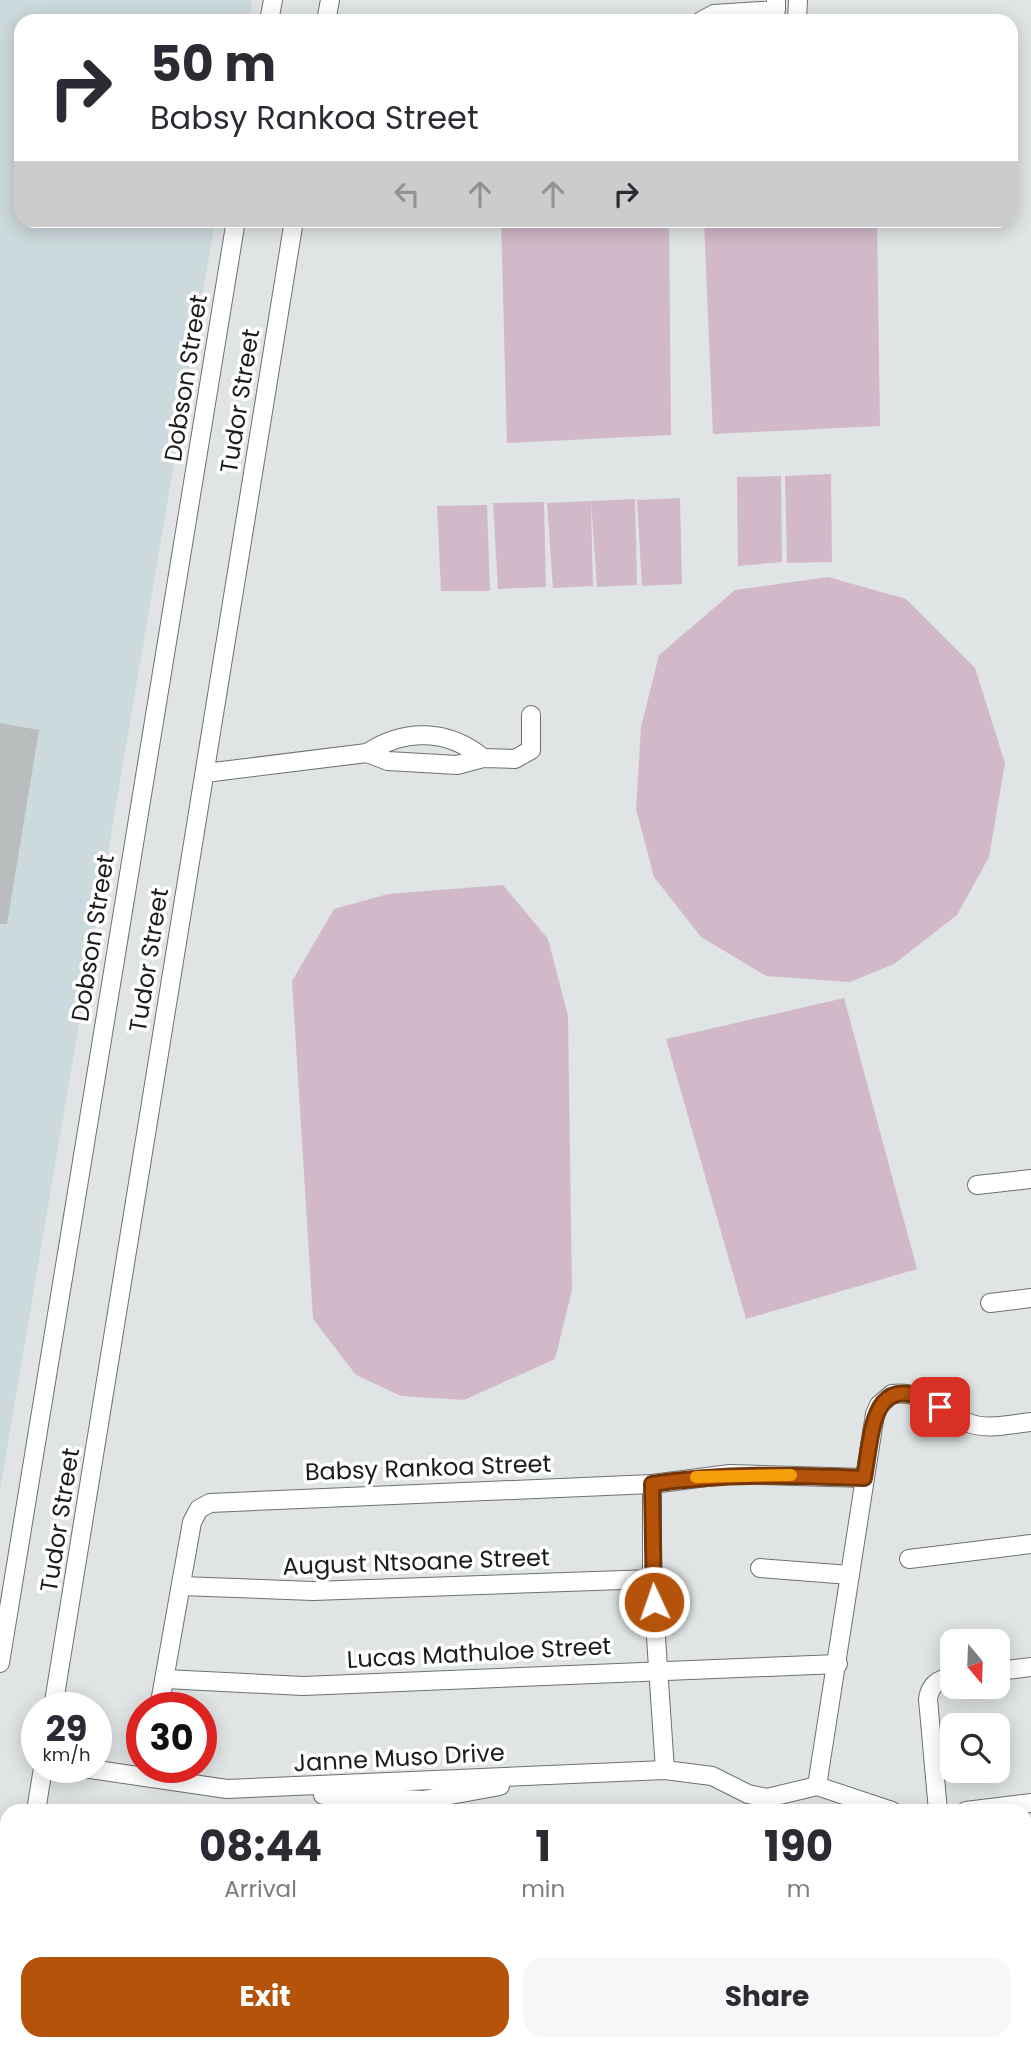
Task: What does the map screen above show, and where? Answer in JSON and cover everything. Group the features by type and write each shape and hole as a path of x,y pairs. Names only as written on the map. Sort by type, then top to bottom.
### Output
{"street":[{"path":"714,14 776,10 776,0"},
{"name":"Dobson Street","path":"0,1663 235,228"},
{"name":"Tudor Street","path":"56,1692 293,228"},
{"path":"367,752 388,761 457,765 483,758 515,759 531,750 531,715"},
{"path":"205,773 367,752 388,739 401,736 445,737 468,746 483,758"},
{"path":"977,1185 1031,1179"},
{"path":"990,1303 1031,1298"},
{"path":"871,1804 817,1786 838,1664 864,1478 879,1405 892,1394 915,1394 968,1423 984,1427 1031,1422"},
{"name":"Babsy Rankoa Street","path":"162,1692 192,1522 199,1509 210,1503 652,1484 695,1477 755,1473 864,1478"},
{"path":"652,1484 652,1579 665,1770"},
{"path":"909,1559 1031,1544"},
{"path":"760,1568 850,1575"},
{"name":"August Ntsoane Street","path":"181,1586 270,1591 652,1579"},
{"name":"Lucas Mathuloe Street","path":"164,1679 303,1686 838,1664"},
{"path":"1010,1670 1031,1667"},
{"path":"937,1804 928,1699 929,1689 940,1681"},
{"name":"Janne Muso Drive","path":"197,1783 226,1789 267,1788 359,1799 423,1800 460,1795 534,1776 665,1770 712,1776 748,1794 767,1798 817,1786"},
{"path":"37,1804 41,1783"}],"shaded area":[{"path":"0,0 252,0 250,14 14,14 14,228 214,228 0,1490"},
{"path":"501,228 669,228 671,435 507,443"},
{"path":"704,228 877,228 880,426 713,434"},
{"path":"831,474 832,562 787,563 785,476"},
{"path":"781,476 782,562 738,566 737,477"},
{"path":"680,498 682,584 642,586 637,500"},
{"path":"635,499 637,585 597,587 591,502 593,586 553,588 547,503"},
{"path":"544,502 546,587 498,589 493,503"},
{"path":"487,505 490,591 441,591 437,506"},
{"path":"828,577 906,599 975,668 1005,763 989,857 957,915 894,964 850,982 766,976 701,937 654,877 636,809 641,727 659,655 735,590"},
{"path":"503,885 548,939 568,1016 572,1290 555,1359 464,1400 401,1396 356,1375 313,1319 292,981 334,909 388,894"},
{"path":"844,998 917,1269 746,1319 666,1039"}],"building":[{"path":"0,723 39,730 7,924 0,924"}],"slow traffic":[{"path":"696,1477 755,1473 791,1475"}],"route":[{"path":"654,1602 652,1484 695,1477 755,1473 864,1478 875,1414 884,1399 892,1394 915,1394 940,1407"}]}
